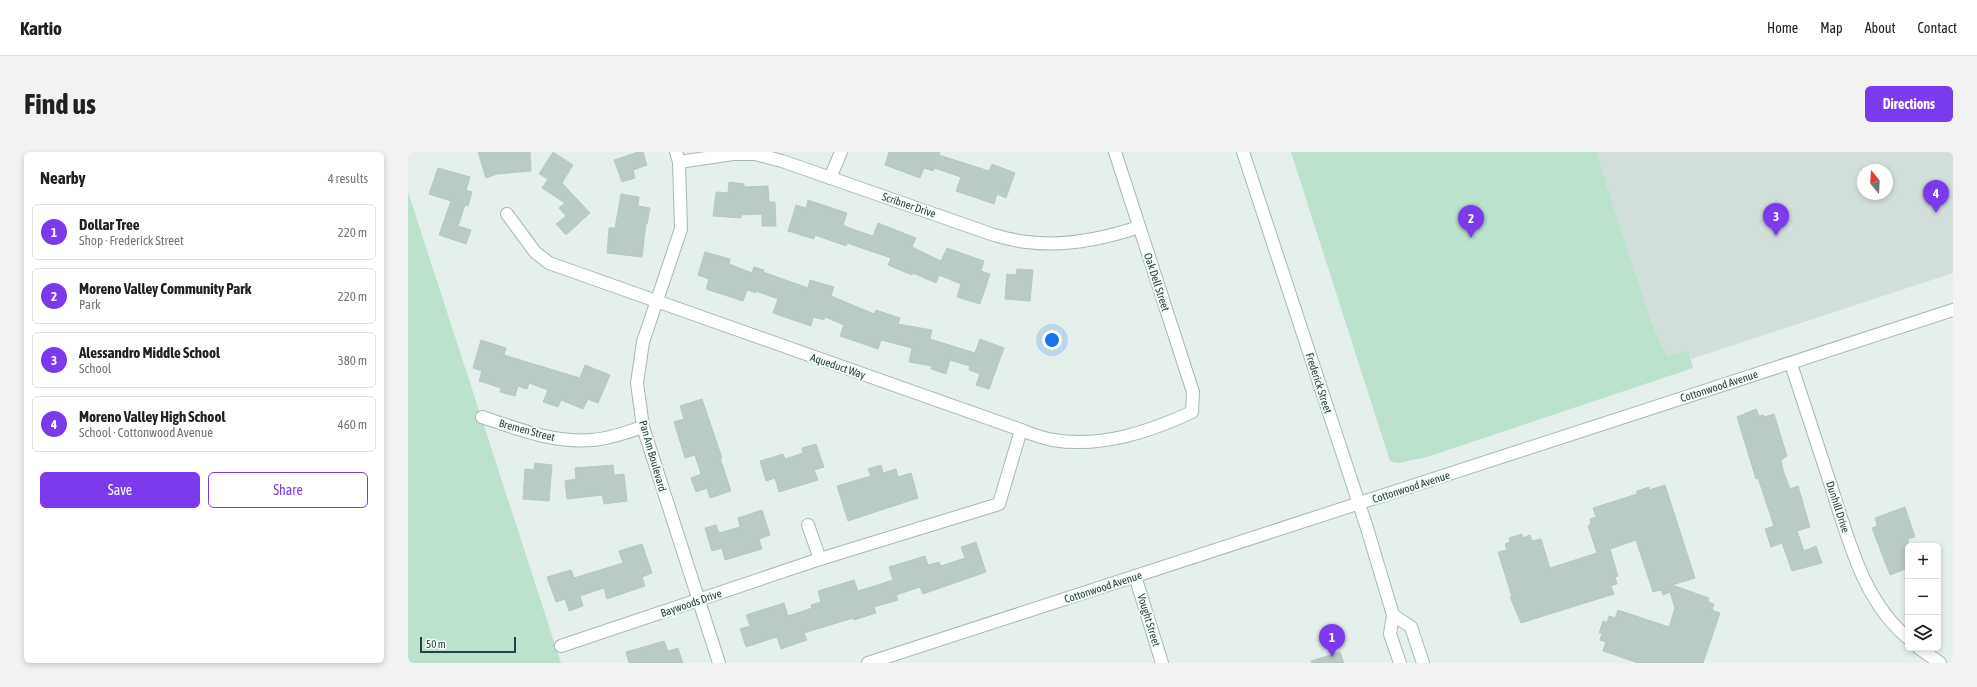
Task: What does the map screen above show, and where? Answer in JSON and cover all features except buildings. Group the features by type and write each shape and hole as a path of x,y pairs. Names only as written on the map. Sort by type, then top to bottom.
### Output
{"street":[{"path":"830,178 841,152"},
{"name":"Oak Dell Street","path":"1115,152 1194,392 1192,412"},
{"name":"Frederick Street","path":"1243,152 1394,614 1390,634 1400,663"},
{"name":"Scribner Drive","path":"678,157 755,154 782,161 994,235 1028,242 1055,243 1091,240 1139,227"},
{"name":"Pan Am Boulevard","path":"678,157 680,230 643,342 637,383 643,428 719,663"},
{"name":"Aqueduct Way","path":"507,214 535,252 549,263 656,302 1053,440 1096,442 1121,437 1166,424 1192,412"},
{"name":"Cottonwood Avenue","path":"868,663 1791,364 1953,310"},
{"name":"Dunhill Drive","path":"1791,364 1858,569 1876,601 1899,631 1905,636"},
{"name":"Bremen Street","path":"482,418 543,437 565,440 593,440 643,428"},
{"name":"Baywoods Drive","path":"562,646 820,559 999,504 1021,430"},
{"path":"808,526 820,559"},
{"name":"Vought Street","path":"1135,576 1162,663"},
{"path":"1394,614 1411,627 1423,663"},
{"path":"1924,651 1940,663"}],"shaded area":[{"path":"1596,152 1953,152 1953,273 1691,359 1688,350 1667,358 1652,324"}],"green space":[{"path":"1291,152 1596,152 1652,324 1667,357 1688,350 1693,368 1427,457 1398,463 1390,461"},
{"path":"408,192 561,663 408,663"}],"place":[{"name":"Moreno Valley High School","path":"1936,213"},
{"name":"Alessandro Middle School","path":"1776,236"},
{"name":"Moreno Valley Community Park","path":"1471,238"},
{"name":"Dollar Tree","path":"1332,657"}]}
